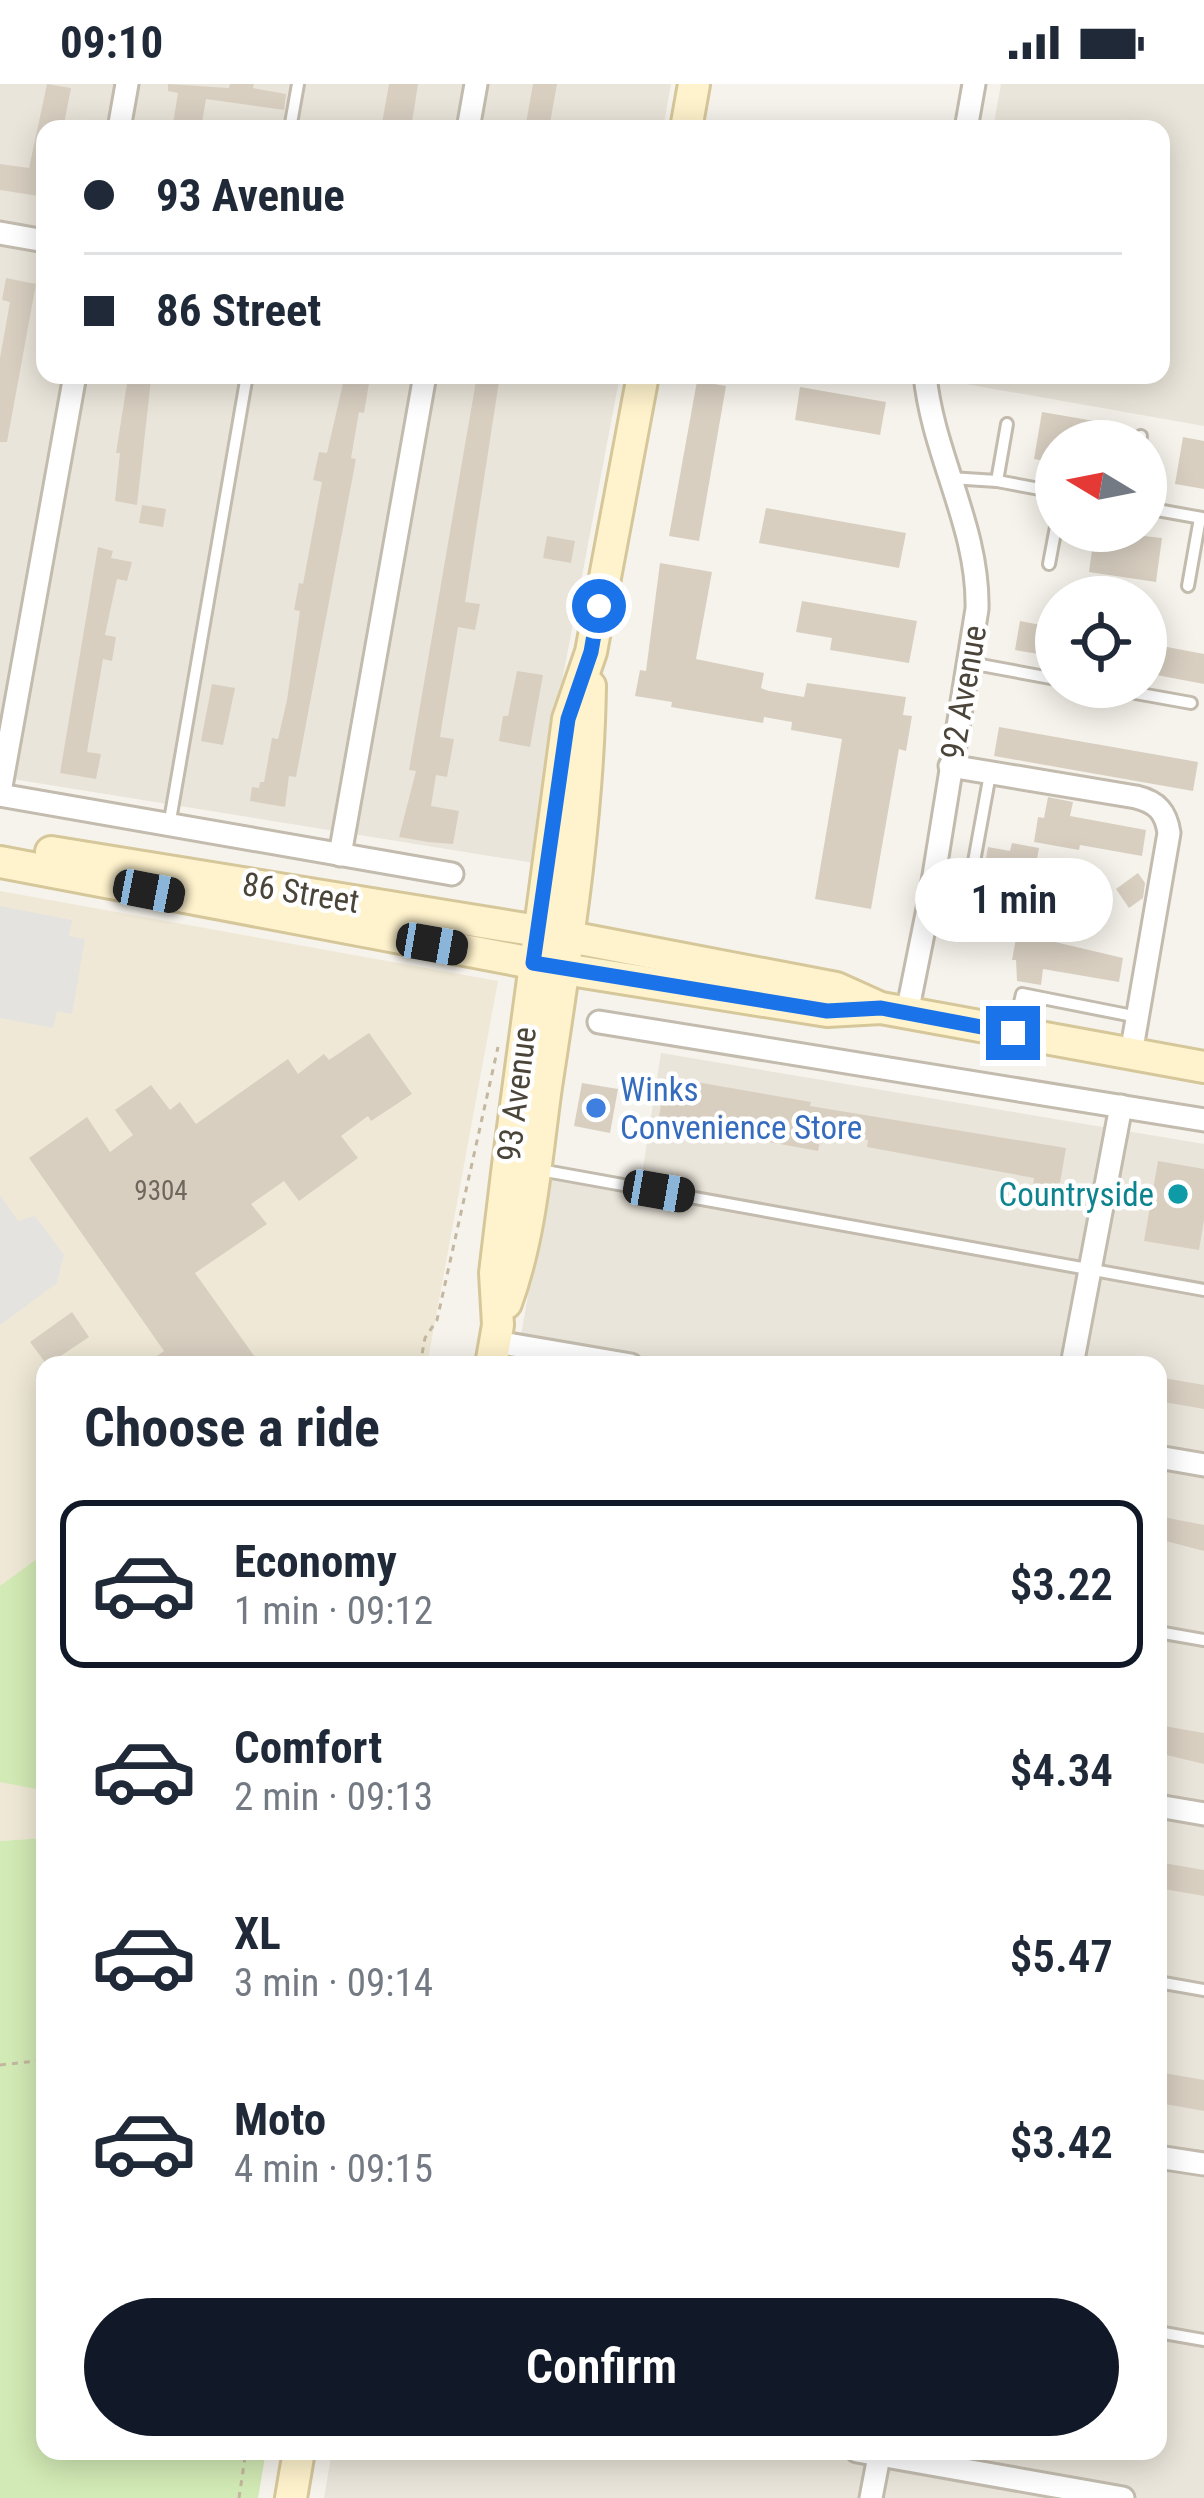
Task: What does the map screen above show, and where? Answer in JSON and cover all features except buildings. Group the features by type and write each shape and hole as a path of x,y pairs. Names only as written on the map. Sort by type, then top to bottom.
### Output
{"main road":[{"path":"688,120 694,84"},
{"name":"93 Avenue","path":"495,1344 495,1274 553,934 580,838 591,652 641,384"},
{"name":"86 Street","path":"0,843 553,934 836,988 894,1011"},
{"name":"86 Street","path":"0,862 548,966 827,1011 894,1011 1204,1067"},
{"name":"93 Avenue","path":"495,1344 515,1277 534,1169 548,966"},
{"path":"291,2498 297,2460"}],"street":[{"path":"120,120 127,84"},
{"path":"470,120 476,84"},
{"path":"968,120 974,84"},
{"path":"0,233 36,239"},
{"path":"0,794 73,384"},
{"path":"340,855 423,384"},
{"name":"92 Avenue","path":"894,1011 931,893 976,609 975,563 927,384"},
{"path":"950,766 1136,797 1161,809 1169,833 1132,1054"},
{"name":"86 Street","path":"0,794 452,874"},
{"path":"598,1022 1204,1120"},
{"path":"1074,1356 1121,1106"},
{"path":"495,1344 573,1356"},
{"path":"1167,1458 1204,1465"},
{"path":"1167,1808 1204,1814"},
{"path":"1167,2158 1204,2164"},
{"path":"871,2498 872,2460"},
{"path":"916,2460 1123,2498"}],"lane":[{"path":"292,120 298,84"},
{"path":"169,826 245,384"},
{"path":"997,481 1007,424"},
{"path":"950,478 1035,488"},
{"path":"1167,512 1202,518 1188,586"},
{"path":"1048,564 1051,552"},
{"path":"967,662 1035,675"},
{"path":"1167,699 1191,703"},
{"path":"931,893 967,900 990,774"},
{"path":"1013,1033 1022,994 1138,1017"},
{"path":"534,1169 1204,1290"},
{"path":"1167,1634 1204,1640"},
{"path":"1167,1984 1204,1990"},
{"path":"1167,2334 1204,2340"}],"path":[{"path":"422,1356 425,1338 437,1320 501,1034"},
{"path":"0,2065 36,2061"},
{"path":"239,2498 245,2460"}],"shaded area":[{"path":"0,84 671,84 665,120 36,120 36,384 618,384 547,761 534,863 0,777"},
{"path":"1001,84 1204,84 1204,426 966,384 1170,384 1170,120 995,120"},
{"path":"0,891 498,981 429,1356 36,1356 36,1839 0,1841"},
{"path":"0,906 72,920 69,936 85,939 72,1014 57,1011 53,1028 0,1018"},
{"path":"661,1053 1204,1144 1204,2498 324,2498 330,2460 1167,2460 1167,1356 518,1356 550,1165 641,1181"},
{"path":"0,1195 18,1221 35,1216 64,1255 57,1283 0,1325"}],"green space":[{"path":"36,1560 36,1789 0,1782 0,1586"},
{"path":"36,1839 36,2460 264,2460 258,2498 0,2498 0,1841"}],"place":[{"name":"Winks Convenience Store","path":"596,1108"},
{"name":"Countryside","path":"1178,1194"}],"route":[{"path":"599,606 591,652 568,719 533,963 827,1011 881,1008 1013,1033"}]}
